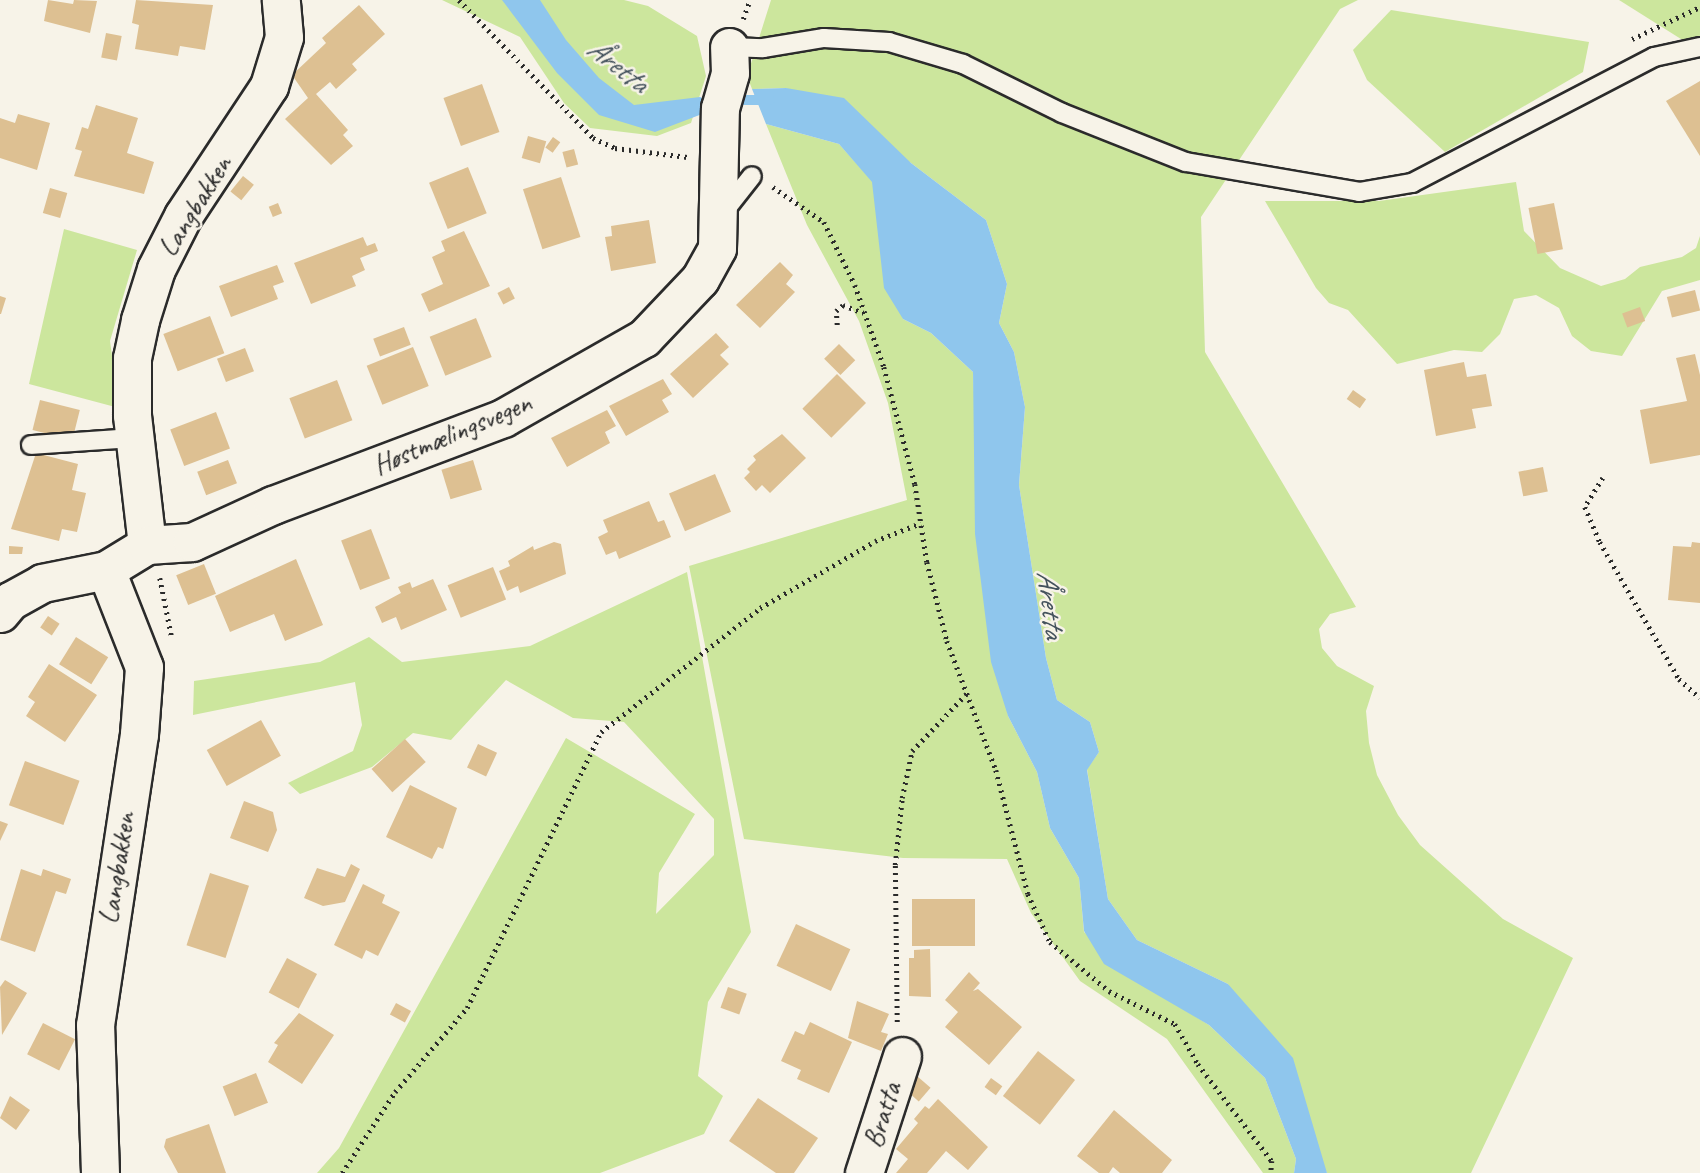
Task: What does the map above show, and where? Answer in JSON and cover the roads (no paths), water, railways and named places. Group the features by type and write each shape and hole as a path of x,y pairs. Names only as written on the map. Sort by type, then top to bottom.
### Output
{"street":[{"name":"Langbakken","path":"147,545 135,438 132,358 156,269 183,216 269,86 284,37 281,0"},
{"name":"Høstmælingsvegen","path":"0,613 10,601 42,583 106,570 147,545 192,542 273,505 503,418 644,338 700,279 717,248 722,214 718,160 729,47"},
{"name":"Langbakken","path":"100,1173 94,1025 139,734 144,667 106,570"},
{"name":"Bratta","path":"864,1173 900,1044"}],"lane":[{"path":"729,47 764,48 824,38 889,42 963,64 1062,113 1186,162 1359,192 1412,183 1654,57 1700,47"},
{"path":"722,214 752,176"},
{"path":"31,445 135,438"}],"water":[{"path":"502,0 540,0 566,40 599,78 634,105 700,97 709,101 710,111 655,132 599,115 557,73"},
{"path":"786,88 844,98 911,163 986,220 1007,284 999,323 1014,352 1025,407 1019,485 1046,658 1057,700 1090,722 1099,752 1087,770 1108,899 1137,940 1228,984 1293,1058 1327,1173 1294,1173 1296,1159 1265,1078 1209,1025 1104,964 1084,931 1079,878 1050,828 1037,772 1008,716 991,662 975,534 973,372 931,333 903,319 884,288 872,182 839,144 766,124 752,89"}],"waterway":[{"name":"Åretta","path":"742,100 770,100"}]}
